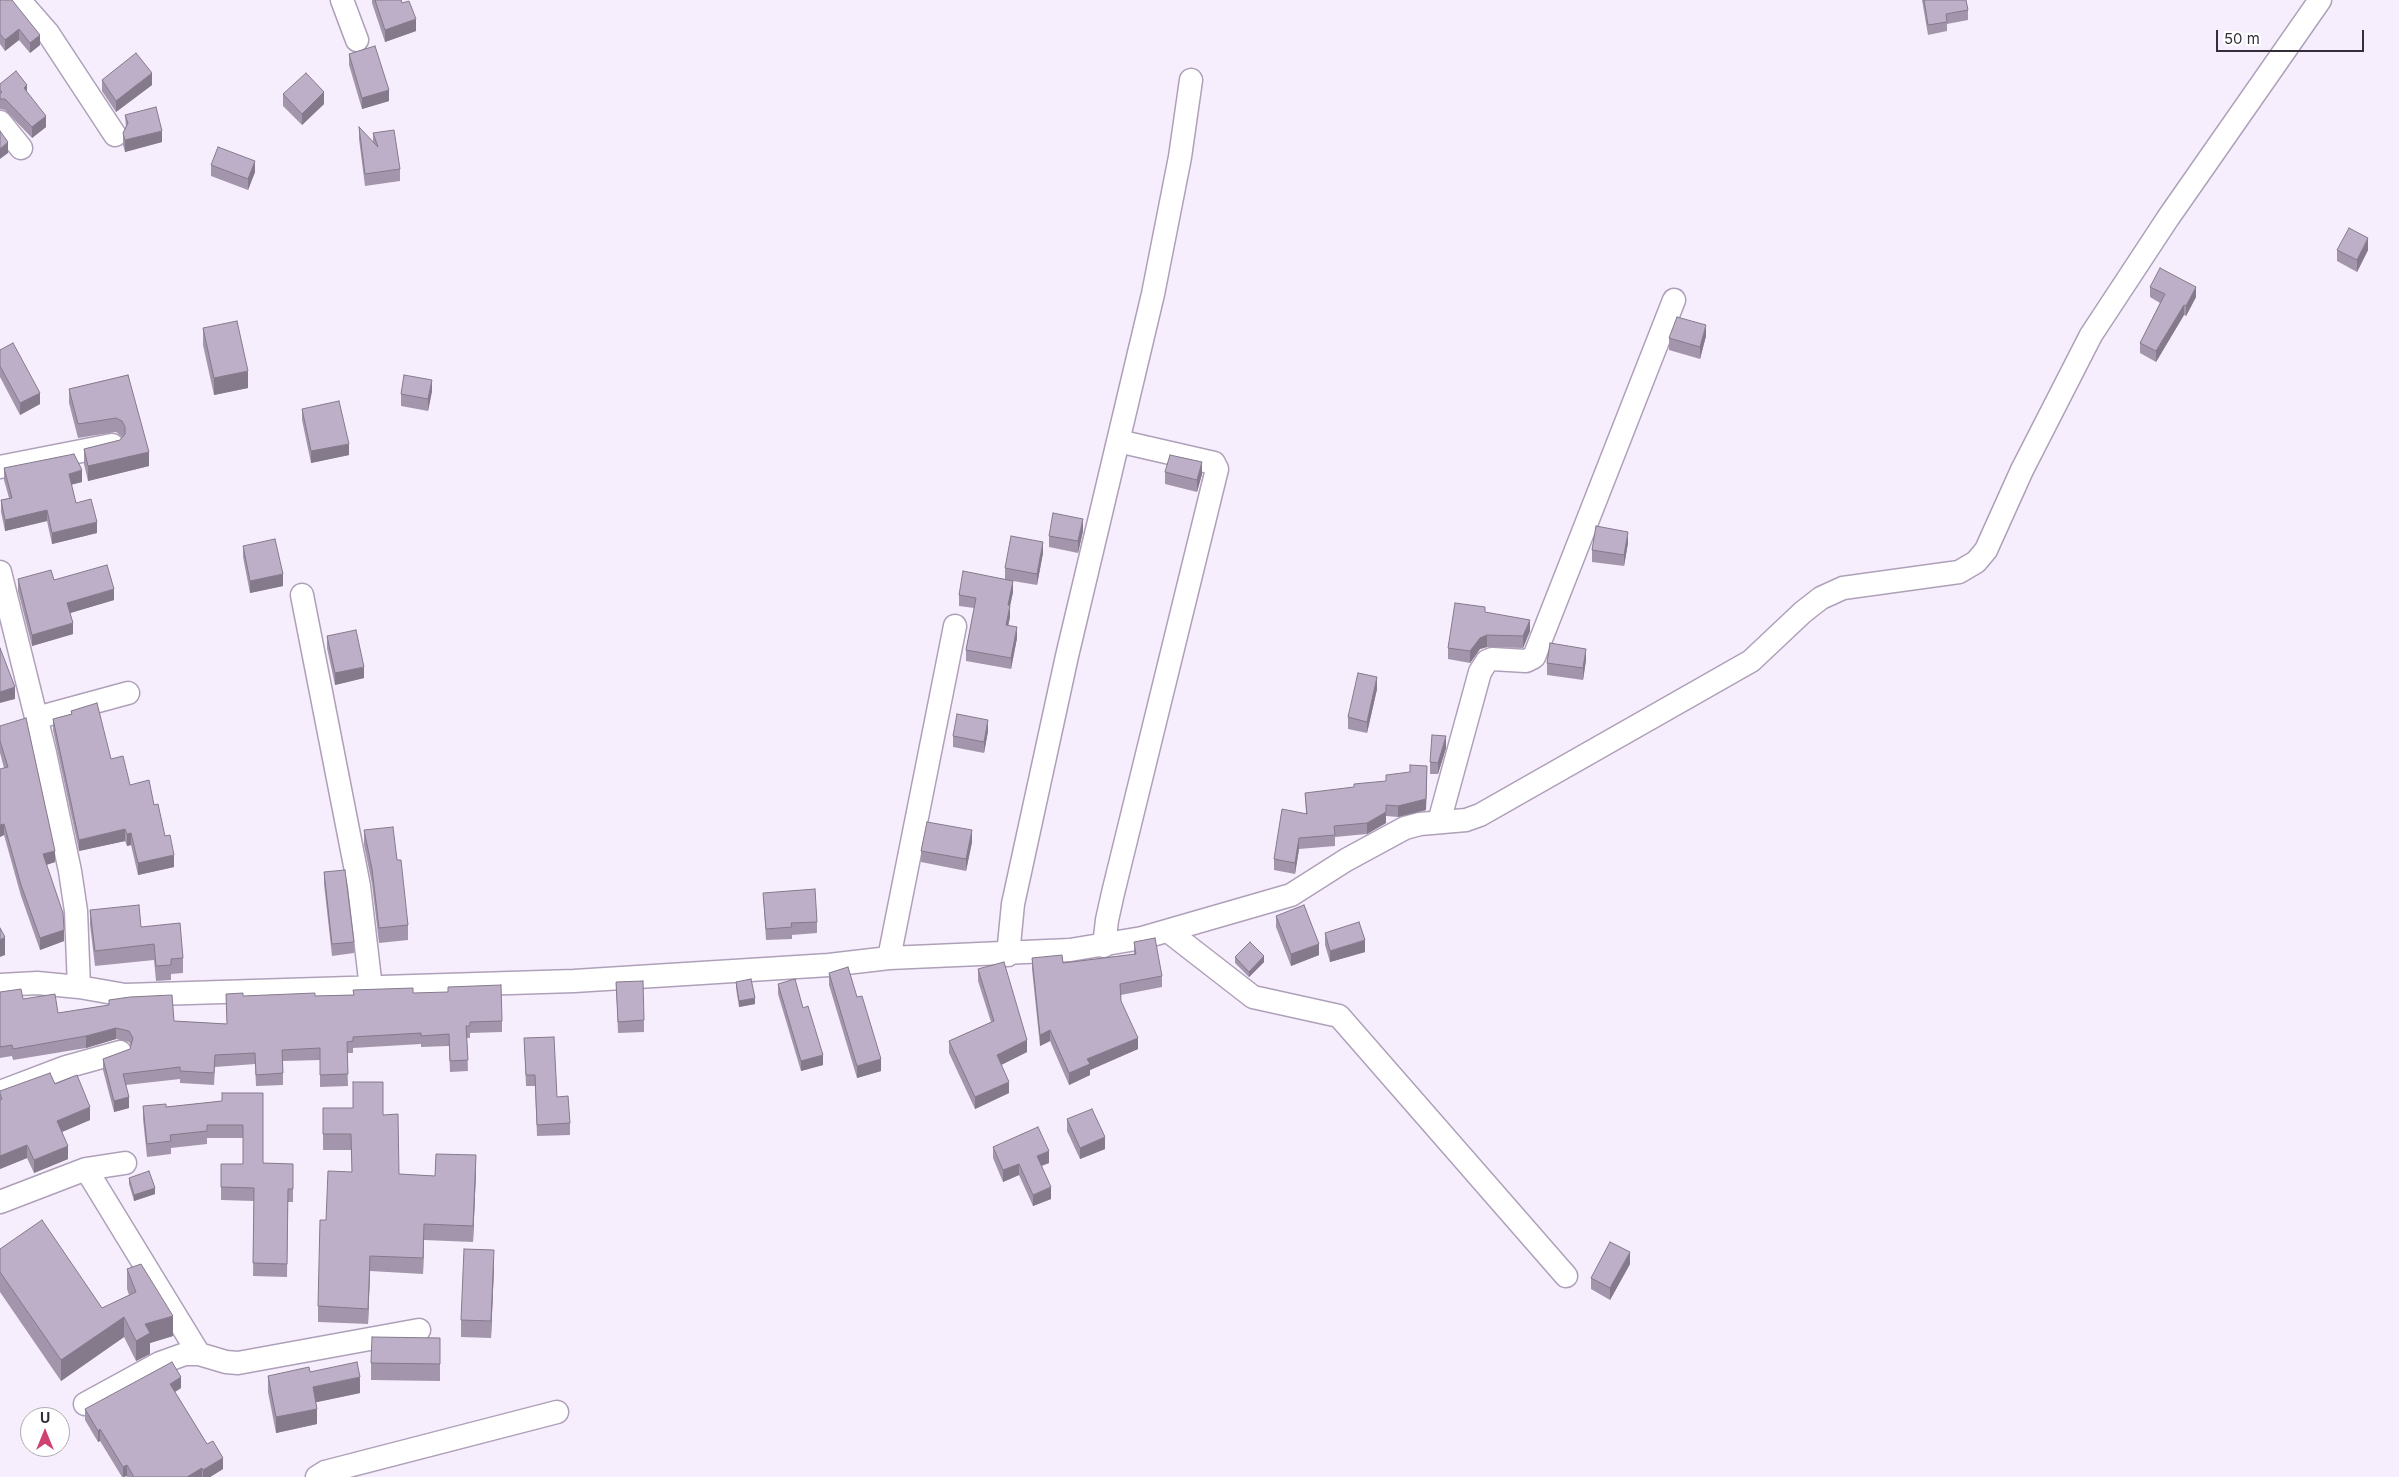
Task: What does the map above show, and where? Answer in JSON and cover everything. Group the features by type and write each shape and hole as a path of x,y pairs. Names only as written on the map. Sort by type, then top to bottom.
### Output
{"street":[{"path":"19,0 48,33 115,135"},
{"path":"342,0 357,40"},
{"path":"0,985 37,983 79,987 125,995 371,988 574,981 830,965 889,958 1008,954 1104,946 1168,931 1291,895 1391,835 1413,826 1466,820 1492,809 1751,662 1803,612 1821,598 1843,588 1959,572 1976,562 1986,550 2022,470 2091,335 2168,218 2320,0"},
{"path":"1008,954 1013,904 1067,656 1153,294 1180,157 1191,80"},
{"path":"0,122 20,148"},
{"path":"1439,822 1480,672 1487,662 1492,659 1526,660 1534,657 1674,300"},
{"path":"1104,946 1113,893 1217,469 1214,463 1118,441"},
{"path":"0,467 112,445"},
{"path":"0,572 36,718 70,871 76,911 79,987"},
{"path":"302,596 359,886 371,988"},
{"path":"889,958 955,626"},
{"path":"36,718 128,694"},
{"path":"1168,931 1253,997 1338,1016 1566,1276"},
{"path":"0,1092 66,1067 120,1052"},
{"path":"0,1202 86,1170 125,1163"},
{"path":"86,1170 199,1354"},
{"path":"85,1404 171,1357 199,1354 226,1362 238,1362 419,1330"},
{"path":"317,1477 325,1472 557,1412"}],"building":[{"path":"0,0 12,0 40,35 30,43 19,29 5,40 0,34"},
{"path":"375,0 401,0 402,3 409,1 416,19 385,30"},
{"path":"1924,0 1966,0 1968,10 1946,14 1947,22 1928,25"},
{"path":"375,46 389,90 362,98 349,54"},
{"path":"136,53 152,73 116,101 102,80"},
{"path":"16,71 27,85 24,88 46,116 32,127 5,99 0,99 2,92 0,84"},
{"path":"306,73 324,92 302,114 283,94"},
{"path":"156,107 162,131 125,140 123,133 128,123 125,115"},
{"path":"359,127 378,147 373,133 394,130 400,169 365,174"},
{"path":"0,131 8,142 0,149"},
{"path":"218,147 255,161 248,179 211,165"},
{"path":"2349,228 2368,238 2357,260 2337,250"},
{"path":"2160,268 2196,287 2186,306 2184,305 2156,351 2140,343 2165,294 2150,287"},
{"path":"1677,317 1706,325 1700,347 1669,338"},
{"path":"237,321 248,371 214,378 203,328"},
{"path":"13,343 40,393 20,403 0,366 0,350"},
{"path":"128,375 149,452 88,466 84,449 120,440 125,434 125,427 122,421 116,418 78,424 69,389"},
{"path":"404,375 432,380 428,399 401,394"},
{"path":"339,401 349,444 311,451 302,409"},
{"path":"74,454 82,470 69,474 76,503 91,499 97,522 52,533 47,510 5,520 1,500 12,498 4,468"},
{"path":"1170,455 1202,462 1197,480 1165,472"},
{"path":"1053,513 1083,519 1078,541 1049,536"},
{"path":"1596,526 1628,532 1624,555 1592,550"},
{"path":"1011,536 1043,542 1037,574 1005,568"},
{"path":"275,539 283,574 250,581 243,546"},
{"path":"107,565 114,589 67,603 73,623 32,635 18,579 51,570 54,580"},
{"path":"963,571 1013,581 1006,625 1017,627 1011,658 966,650 976,598 959,595"},
{"path":"1455,603 1485,607 1485,612 1530,620 1523,636 1487,635 1480,638 1470,651 1448,648"},
{"path":"356,630 364,667 335,673 327,636"},
{"path":"1550,643 1586,649 1583,668 1547,663"},
{"path":"0,648 15,687 0,692"},
{"path":"1358,673 1377,677 1367,722 1348,717"},
{"path":"97,703 111,759 123,756 130,785 149,780 154,805 158,804 165,836 170,835 174,855 138,863 131,833 127,834 125,829 79,840 53,719 72,714 71,711"},
{"path":"957,714 988,720 984,742 953,736"},
{"path":"26,718 55,851 43,854 63,913 64,930 40,938 21,885 4,824 0,825 0,769 8,767 0,741 0,726"},
{"path":"1432,735 1446,736 1438,763 1430,762"},
{"path":"1410,765 1427,766 1426,799 1398,806 1386,805 1386,812 1367,823 1334,826 1335,835 1299,838 1295,863 1274,859 1282,809 1307,814 1305,793 1354,787 1354,784 1386,781 1386,775 1410,772"},
{"path":"927,822 972,830 966,859 921,851"},
{"path":"393,827 397,860 401,860 408,925 379,928 372,869 364,830"},
{"path":"345,870 354,942 332,944 324,872"},
{"path":"815,889 817,922 791,923 792,927 766,929 763,893"},
{"path":"139,905 141,927 180,923 183,958 171,959 171,965 156,966 154,944 95,951 90,910"},
{"path":"1304,905 1319,944 1291,954 1276,916"},
{"path":"1359,922 1365,940 1330,951 1325,933"},
{"path":"0,928 5,937 0,940"},
{"path":"1155,938 1162,976 1120,984 1121,1001 1138,1038 1087,1059 1090,1064 1069,1073 1050,1030 1040,1035 1032,958 1062,955 1063,963 1136,954 1134,942"},
{"path":"1250,942 1264,956 1249,972 1235,957"},
{"path":"1004,962 1027,1040 997,1055 1009,1082 975,1097 949,1041 994,1021 978,969"},
{"path":"848,967 857,997 862,996 881,1059 857,1066 829,973"},
{"path":"751,979 755,998 739,1001 736,982"},
{"path":"795,979 803,1008 808,1006 823,1055 801,1061 778,984"},
{"path":"643,981 644,1020 618,1022 616,982"},
{"path":"501,985 502,1021 470,1022 470,1026 466,1026 468,1060 450,1061 449,1034 421,1036 421,1033 353,1037 353,1041 347,1042 348,1074 320,1075 320,1048 282,1050 283,1073 256,1075 255,1053 215,1055 214,1073 180,1071 180,1067 123,1074 129,1097 114,1101 103,1059 130,1049 133,1038 129,1031 116,1028 86,1036 13,1049 12,1045 0,1047 0,992 21,989 23,999 55,994 58,1013 109,1005 109,1000 172,995 174,1021 227,1024 226,994 243,993 243,996 315,993 315,996 354,995 353,990 413,988 413,993 448,992 448,987"},
{"path":"554,1037 557,1097 568,1096 570,1123 537,1125 535,1075 526,1075 524,1038"},
{"path":"50,1073 55,1084 77,1075 90,1107 57,1121 68,1146 34,1160 27,1145 0,1156 0,1100 2,1099 0,1091"},
{"path":"353,1082 383,1082 383,1115 398,1114 399,1174 435,1176 436,1154 476,1155 473,1226 424,1224 423,1258 370,1256 368,1309 318,1306 320,1220 326,1220 328,1171 352,1172 351,1134 323,1134 323,1108 353,1108"},
{"path":"222,1093 263,1093 263,1163 293,1164 293,1189 288,1189 287,1264 253,1263 254,1188 221,1187 221,1164 243,1164 243,1125 207,1125 207,1131 170,1135 171,1141 147,1144 143,1106 166,1104 166,1107 222,1101"},
{"path":"1092,1109 1105,1137 1080,1148 1067,1119"},
{"path":"1038,1127 1049,1151 1037,1156 1051,1187 1033,1195 1019,1164 1003,1170 993,1147"},
{"path":"149,1171 155,1188 134,1195 129,1178"},
{"path":"42,1220 102,1308 136,1292 127,1269 141,1264 173,1316 145,1324 150,1333 136,1341 124,1317 61,1360 0,1272 0,1249"},
{"path":"1610,1242 1630,1252 1610,1288 1591,1278"},
{"path":"464,1249 494,1250 491,1321 461,1320"},
{"path":"372,1337 440,1338 440,1364 371,1363"},
{"path":"172,1362 181,1377 170,1384 207,1444 213,1441 223,1458 187,1477 134,1477 127,1465 123,1467 100,1429 98,1431 85,1409"},
{"path":"357,1362 360,1377 313,1387 317,1409 276,1417 268,1376 309,1367 310,1372"}]}
